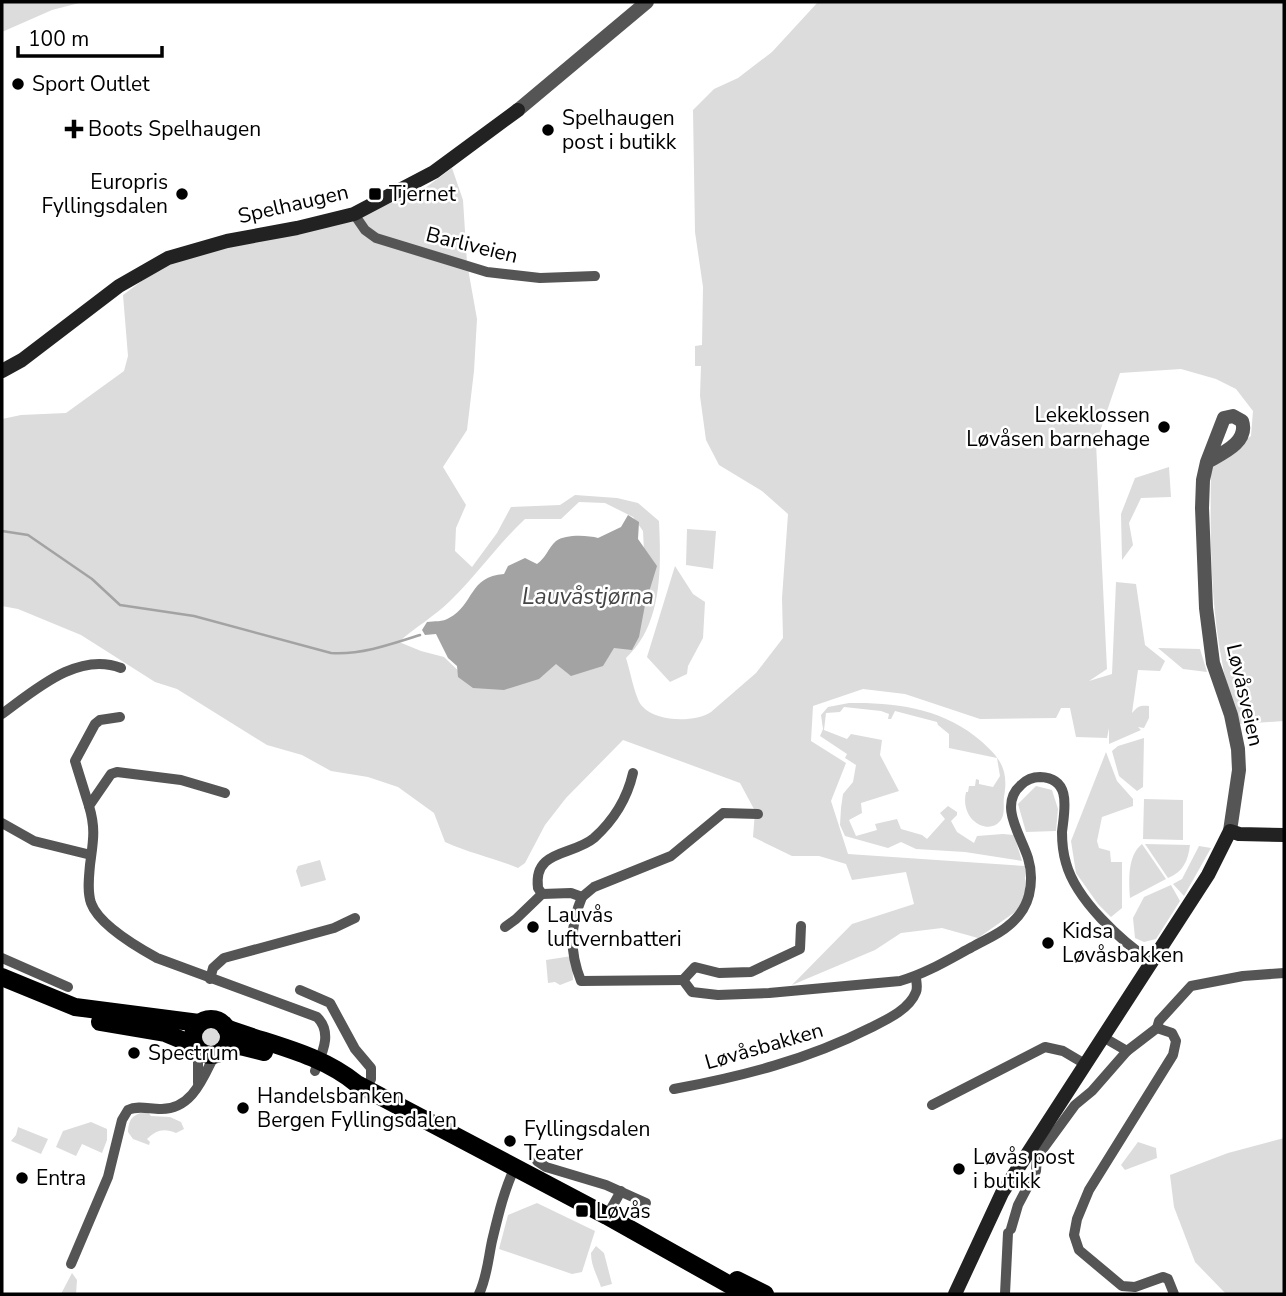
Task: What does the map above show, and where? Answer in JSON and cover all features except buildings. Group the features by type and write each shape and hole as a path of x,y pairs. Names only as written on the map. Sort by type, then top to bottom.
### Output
{"main road":[{"name":"Spelhaugen","path":"2,372 22,360 119,286 168,258 227,241 354,214 434,172 518,110"},
{"path":"1230,831 1239,834 1284,835"},
{"name":"Løvåsveien","path":"955,1294 1002,1193 1208,875 1230,831"},
{"path":"2,977 75,1007 199,1023"},
{"path":"2,986 79,1017 165,1033 208,1050 233,1046 250,1048 339,1071 361,1087 607,1216 746,1294"},
{"path":"208,1050 193,1033 199,1023 207,1019 216,1020 226,1028 317,1066"},
{"path":"208,1050 228,1041 226,1028"},
{"path":"688,1261 765,1294"}],"street":[{"name":"Spelhaugen","path":"518,110 647,2"},
{"name":"Barliveien","path":"354,214 365,230 376,238 487,272 540,278 595,276"},
{"name":"Løvåsveien","path":"1207,462 1202,508 1206,608 1213,663 1231,715 1240,770 1230,831"},
{"path":"2,714 41,686 85,665 107,663 121,668"},
{"path":"120,717 100,720 95,724 75,761 95,834 89,891 94,909 128,940 157,958 317,1017 323,1023 326,1036 317,1066"},
{"path":"89,806 111,774 117,772 181,780 225,793"},
{"path":"542,894 537,882 540,869 547,859 582,847 593,839 621,807 633,773"},
{"name":"Løvåsbakken","path":"683,980 692,992 729,995 889,983 916,977 1001,931 1016,918 1025,905 1031,876 1010,802 1014,793 1025,782 1040,777 1056,783 1064,794 1064,857 1078,891 1099,915 1152,962"},
{"path":"505,927 542,894 571,893 582,897 594,887 671,856 723,813 758,814"},
{"path":"2,823 34,841 92,855"},
{"name":"Løvåsbakken","path":"582,897 575,913 572,931 581,981 683,980 695,967 719,973 759,970 800,949 801,926"},
{"path":"210,979 213,968 224,958 334,928 355,918"},
{"path":"2,958 68,987"},
{"path":"1005,1294 1010,1231 1018,1205 1036,1171 1037,1157 1075,1105 1092,1091 1126,1051 1157,1028 1158,1021 1191,986 1243,976 1284,973"},
{"name":"Løvåsbakken","path":"674,1089 772,1068 833,1047 895,1015 912,1000 918,990 916,977"},
{"path":"300,990 330,1003 334,1009 355,1049 371,1068 371,1079 361,1087"},
{"path":"1157,1028 1172,1033 1176,1041 1173,1055 1089,1191 1077,1219 1074,1235 1079,1250 1122,1286 1135,1287 1163,1277 1168,1279 1174,1294"},
{"path":"1104,1037 1126,1051"},
{"path":"932,1105 1045,1047 1063,1051 1085,1064"},
{"path":"71,1264 108,1177 115,1158 122,1120 128,1110 138,1107 173,1109 190,1099 198,1086 208,1050"},
{"path":"198,1086 208,1050"},
{"path":"537,1161 546,1167 621,1191 646,1203"},
{"path":"479,1294 486,1279 492,1241 508,1181 515,1167"},
{"path":"607,1216 621,1191"}],"shaded area":[{"path":"2,2 83,2 52,10 2,32"},
{"path":"818,2 1284,2 1284,721 1240,724 1224,674 1213,593 1211,469 1251,436 1253,411 1236,389 1216,379 1181,369 1120,373 1096,443 1107,669 1089,681 1112,674 1116,582 1136,584 1145,645 1165,661 1160,671 1138,670 1132,713 1139,707 1149,706 1149,718 1144,728 1138,727 1141,730 1109,744 1109,728 1107,738 1076,737 1070,708 1061,708 1056,718 980,719 905,694 863,689 813,706 811,741 846,763 831,801 848,854 1025,866 1025,905 978,938 942,928 901,933 875,950 792,985 852,924 914,904 906,872 852,880 846,864 819,856 792,856 753,837 755,811 740,783 623,740 566,798 545,825 525,863 518,868 445,842 434,813 398,787 368,777 331,771 302,755 267,745 177,689 155,682 81,635 18,609 2,606 2,419 21,415 66,413 124,371 128,356 123,295 174,257 343,222 421,191 452,168 463,200 467,263 477,319 467,430 443,467 466,505 456,528 455,551 472,567 497,533 511,507 560,505 575,495 617,498 638,503 659,521 660,557 653,612 647,629 626,658 637,697 648,711 666,718 695,718 711,712 756,673 783,638 782,598 788,514 762,491 719,465 706,440 700,396 701,366 695,366 695,346 702,345 703,287 695,232 693,110 714,89 738,78 772,52","holes":["579,502 605,503 633,517 643,531 646,593 472,684 444,657 399,642 450,601 525,519 561,519"]},
{"path":"1169,467 1171,497 1141,498 1129,523 1133,545 1122,560 1121,514 1135,478"},
{"path":"687,529 716,531 713,569 686,565"},
{"path":"675,566 693,594 705,602 703,638 688,666 687,674 670,682 647,657"},
{"path":"1158,648 1200,649 1207,672 1183,669"},
{"path":"849,703 902,706 952,721 967,730 993,753 998,759 1004,771 1005,779 1002,818 998,824 992,826 978,824 967,812 966,792 969,786 975,786 976,779 979,784 993,787 1000,776 997,758 949,748 949,734 937,722 895,711 891,719 888,719 889,714 881,711 844,707 840,712 826,713 824,730 847,739 851,734 882,740 880,755 899,791 861,803 862,813 849,820 856,836 877,830 875,824 897,819 901,829 927,839 945,819 940,813 948,806 957,812 951,821 957,832 974,843 977,836 1014,835 1022,861 965,852 916,849 901,842 888,848 845,836 840,825 843,794 853,782 856,765 845,758 847,754 820,736 823,729 821,715 828,707"},
{"path":"1144,738 1143,787 1137,791 1119,776 1112,751 1118,746"},
{"path":"1106,752 1117,781 1133,799 1133,806 1102,817 1097,841 1099,848 1110,851 1111,862 1122,862 1122,908 1111,917 1076,873 1071,841"},
{"path":"1036,786 1052,790 1058,809 1056,831 1026,832 1018,804"},
{"path":"1144,799 1183,800 1183,840 1143,839"},
{"path":"1142,844 1166,879 1130,898 1131,862"},
{"path":"1145,844 1190,845 1184,865 1168,878"},
{"path":"1199,846 1211,848 1184,896 1173,884 1182,879"},
{"path":"320,860 326,880 301,887 296,871 298,866"},
{"path":"1171,885 1180,901 1156,939 1144,942 1135,938 1133,918 1144,897"},
{"path":"572,956 573,980 560,985 555,982 548,983 546,960"},
{"path":"211,1024 220,1028 224,1037 220,1046 211,1050 202,1046 198,1037 202,1028"},
{"path":"143,1112 148,1112 151,1116 170,1117 181,1122 184,1129 176,1133 164,1130 157,1132 147,1139 149,1145 133,1139 128,1132 130,1121"},
{"path":"91,1122 107,1129 107,1140 102,1153 82,1144 76,1156 56,1147 63,1131"},
{"path":"18,1127 48,1139 41,1154 11,1141"},
{"path":"1284,1138 1284,1294 1226,1294 1195,1262 1174,1207 1170,1175 1228,1153"},
{"path":"1138,1142 1156,1148 1157,1158 1125,1170 1121,1165"},
{"path":"537,1203 595,1231 582,1272 572,1274 499,1249 508,1215"},
{"path":"596,1246 604,1253 612,1284 601,1287 591,1258"},
{"path":"72,1273 77,1280 76,1294 61,1294"}],"water":[{"name":"Lauvåstjørna","path":"628,515 639,522 638,539 657,566 639,637 632,650 614,648 603,666 571,676 556,664 539,679 504,690 473,688 458,677 457,666 448,658 436,634 425,635 422,630 427,622 449,618 463,606 478,585 493,576 504,574 508,566 525,558 537,564 556,541 577,536 598,538 621,527"}],"waterway":[{"path":"2,531 28,535 92,579 120,605 194,616 331,653 365,651 420,635"}],"place":[{"name":"Sport Outlet","path":"18,84"},
{"name":"Boots Spelhaugen","path":"74,129"},
{"name":"Spelhaugen post i butikk","path":"548,130"},
{"name":"Europris Fyllingsdalen","path":"182,194"},
{"name":"Tjernet","path":"375,194"},
{"name":"Lekeklossen Løvåsen barnehage","path":"1164,427"},
{"name":"Lauvås luftvernbatteri","path":"533,927"},
{"name":"Kidsa Løvåsbakken","path":"1048,943"},
{"name":"Spectrum","path":"134,1053"},
{"name":"Handelsbanken Bergen Fyllingsdalen","path":"243,1108"},
{"name":"Fyllingsdalen Teater","path":"510,1141"},
{"name":"Løvås post i butikk","path":"959,1169"},
{"name":"Entra","path":"22,1178"},
{"name":"Løvås","path":"582,1211"}]}
